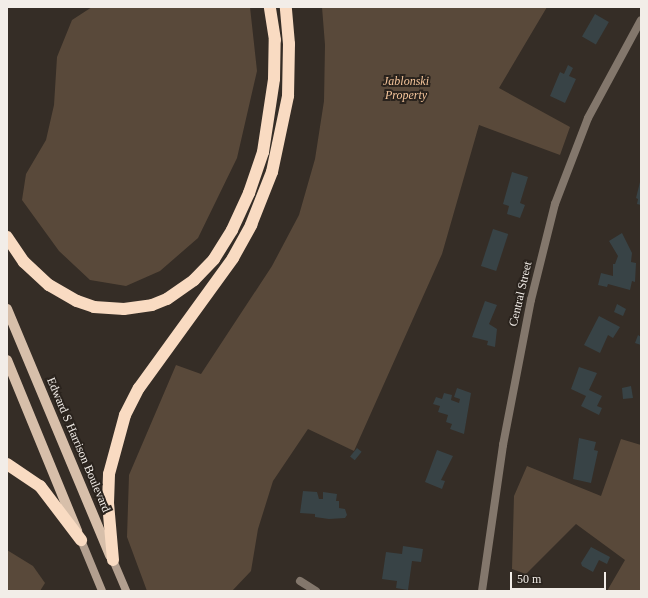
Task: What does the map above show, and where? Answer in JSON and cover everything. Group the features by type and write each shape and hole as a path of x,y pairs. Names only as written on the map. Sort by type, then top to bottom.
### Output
{"highway":[{"path":"7,237 24,262 49,285 78,301 94,307 124,309 152,305 167,299 194,280 214,259 232,230 249,193 263,152 274,79 275,40 270,7"},
{"path":"113,560 108,503 109,474 125,415 139,388 233,258 251,225 270,179 288,96 289,44 286,7"},
{"path":"7,464 40,486 81,540"}],"main road":[{"name":"Edward S Harrison Boulevard","path":"7,309 126,591"},
{"path":"7,360 102,591"}],"street":[{"name":"Central Street","path":"482,591 503,445 531,300 555,204 588,118 641,20"},
{"path":"300,581 316,591"}],"green space":[{"path":"92,7 250,7 257,71 237,158 198,238 160,271 126,286 90,280 59,251 22,200 26,174 46,140 54,105 57,57 72,20"},
{"name":"Jablonski Property","path":"322,7 547,7 499,88 570,127 560,155 479,125 442,254 354,451 308,429 273,481 258,529 251,571 232,591 147,591 127,537 129,475 176,365 201,374 272,266 299,215 315,159 324,101 325,45"},
{"path":"621,439 641,445 641,591 607,591 625,560 576,524 526,574 512,569 514,496 527,466 601,496"},
{"path":"7,550 33,566 45,583 40,591 7,591"}],"building":[{"path":"595,14 609,22 596,45 582,37"},
{"path":"568,65 573,68 569,76 576,79 565,103 550,96 560,72 564,74"},
{"path":"512,172 528,177 520,203 525,205 520,218 507,214 509,206 503,204"},
{"path":"641,178 641,205 637,204 638,199 636,198"},
{"path":"493,229 508,234 496,271 481,266"},
{"path":"622,233 632,253 631,262 636,263 635,282 632,281 630,290 608,284 607,287 598,285 601,273 613,276 613,264 615,264 618,256 609,241"},
{"path":"485,301 497,305 489,324 497,329 495,347 487,345 488,341 472,337"},
{"path":"617,304 626,309 623,316 614,312"},
{"path":"599,316 620,327 613,338 608,335 600,353 584,345"},
{"path":"638,335 641,337 641,345 635,343"},
{"path":"579,367 597,373 589,390 602,396 597,406 602,408 599,415 581,406 586,396 571,389"},
{"path":"631,386 633,398 623,399 622,388"},
{"path":"457,388 471,393 464,434 450,429 452,424 446,422 448,415 438,412 440,406 433,404 436,397 442,399 444,393 452,395 451,400 459,403 460,399 454,397"},
{"path":"579,438 596,442 594,450 598,451 591,483 573,479"},
{"path":"357,448 362,452 355,460 350,457"},
{"path":"437,450 453,456 441,480 445,481 442,489 425,482"},
{"path":"303,491 317,492 319,499 323,499 323,492 337,494 336,501 339,501 339,508 345,509 347,515 345,518 329,519 315,517 315,514 300,513"},
{"path":"403,546 423,549 421,562 412,561 408,590 396,588 397,581 382,579 386,552 402,554"},
{"path":"591,547 610,557 607,564 599,560 593,572 582,566 581,563"}]}
